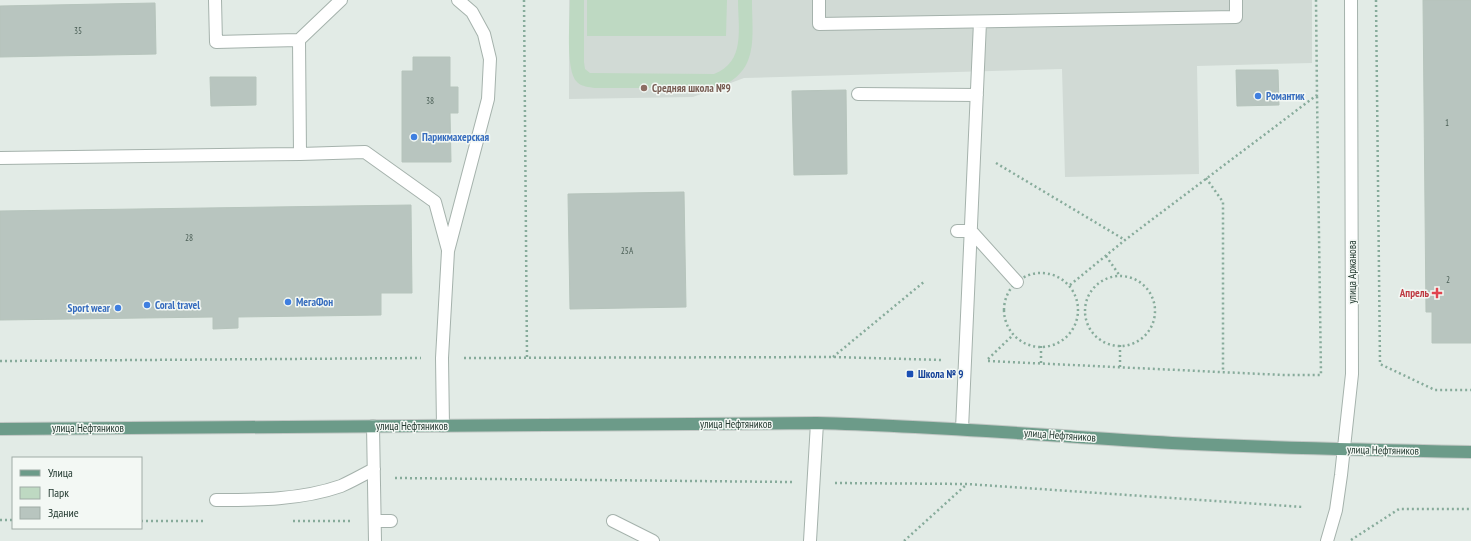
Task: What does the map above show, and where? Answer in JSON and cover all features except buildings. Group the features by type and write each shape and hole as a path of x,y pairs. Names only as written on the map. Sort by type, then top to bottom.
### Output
{"main road":[{"name":"улица Нефтяников","path":"0,429 817,423 895,425 1172,443 1344,450 1471,452"}],"street":[{"path":"215,0 216,42 299,40 341,0"},
{"path":"443,426 442,358 448,251 488,99 490,67 490,59 484,34 472,12 458,0"},
{"path":"819,0 819,24 1236,17 1236,0"},
{"name":"улица Аржанова","path":"1327,541 1336,510 1352,374 1351,0"},
{"path":"962,429 980,22"},
{"path":"299,40 300,154"},
{"path":"858,94 977,95"},
{"path":"0,158 365,152 435,202 448,251"},
{"path":"957,231 971,231 1017,282"},
{"path":"810,541 817,423"},
{"path":"372,426 375,541"},
{"path":"216,500 265,500 306,495 340,486 374,470"},
{"path":"375,521 391,521"},
{"path":"613,521 653,541"}],"path":[{"path":"524,0 527,358"},
{"path":"1013,334 986,361 1283,375 1321,375 1316,0"},
{"path":"1376,0 1380,364 1435,390 1471,390"},
{"path":"1070,285 1124,240 1317,95"},
{"path":"974,150 1124,240"},
{"path":"1206,178 1223,202 1223,372"},
{"path":"1106,256 1120,276"},
{"path":"1034,273 1047,273 1059,277 1070,285 1076,296 1079,309 1077,322 1071,333 1061,342 1049,346 1036,347 1023,342 1013,334 1007,323 1004,310 1006,298 1012,286 1022,278 1034,273"},
{"path":"1113,276 1125,276 1136,280 1145,286 1155,307 1154,319 1142,338 1132,343 1120,345 1109,344 1099,338 1091,330 1086,320 1085,308 1088,297 1094,287 1103,280 1113,276"},
{"path":"833,357 925,281"},
{"path":"1120,345 1120,367"},
{"path":"1041,363 1042,346"},
{"path":"0,361 833,357 966,360"},
{"path":"904,541 967,484"},
{"path":"1350,541 1399,509 1471,508"},
{"path":"0,520 12,520"}],"shaded area":[{"name":"Средняя школа №9","path":"569,0 1312,0 1312,63 1197,66 1199,174 1065,177 1062,69 744,78 693,97 569,99"}],"green space":[{"path":"570,0 584,0 584,62 585,69 590,73 714,74 724,69 736,53 739,33 738,0 752,0 753,28 751,52 741,73 731,81 717,88 595,88 583,86 577,82 573,76 571,67 569,44"},
{"path":"587,0 727,0 726,36 587,36"}],"place":[{"name":"Средняя школа №9","path":"644,88"},
{"name":"Романтик","path":"1258,96"},
{"name":"Парикмахерская","path":"414,137"},
{"name":"Апрель","path":"1437,293"},
{"name":"МегаФон","path":"288,302"},
{"name":"Coral travel","path":"147,305"},
{"name":"Sport wear","path":"118,308"},
{"name":"Школа № 9","path":"910,374"}]}
